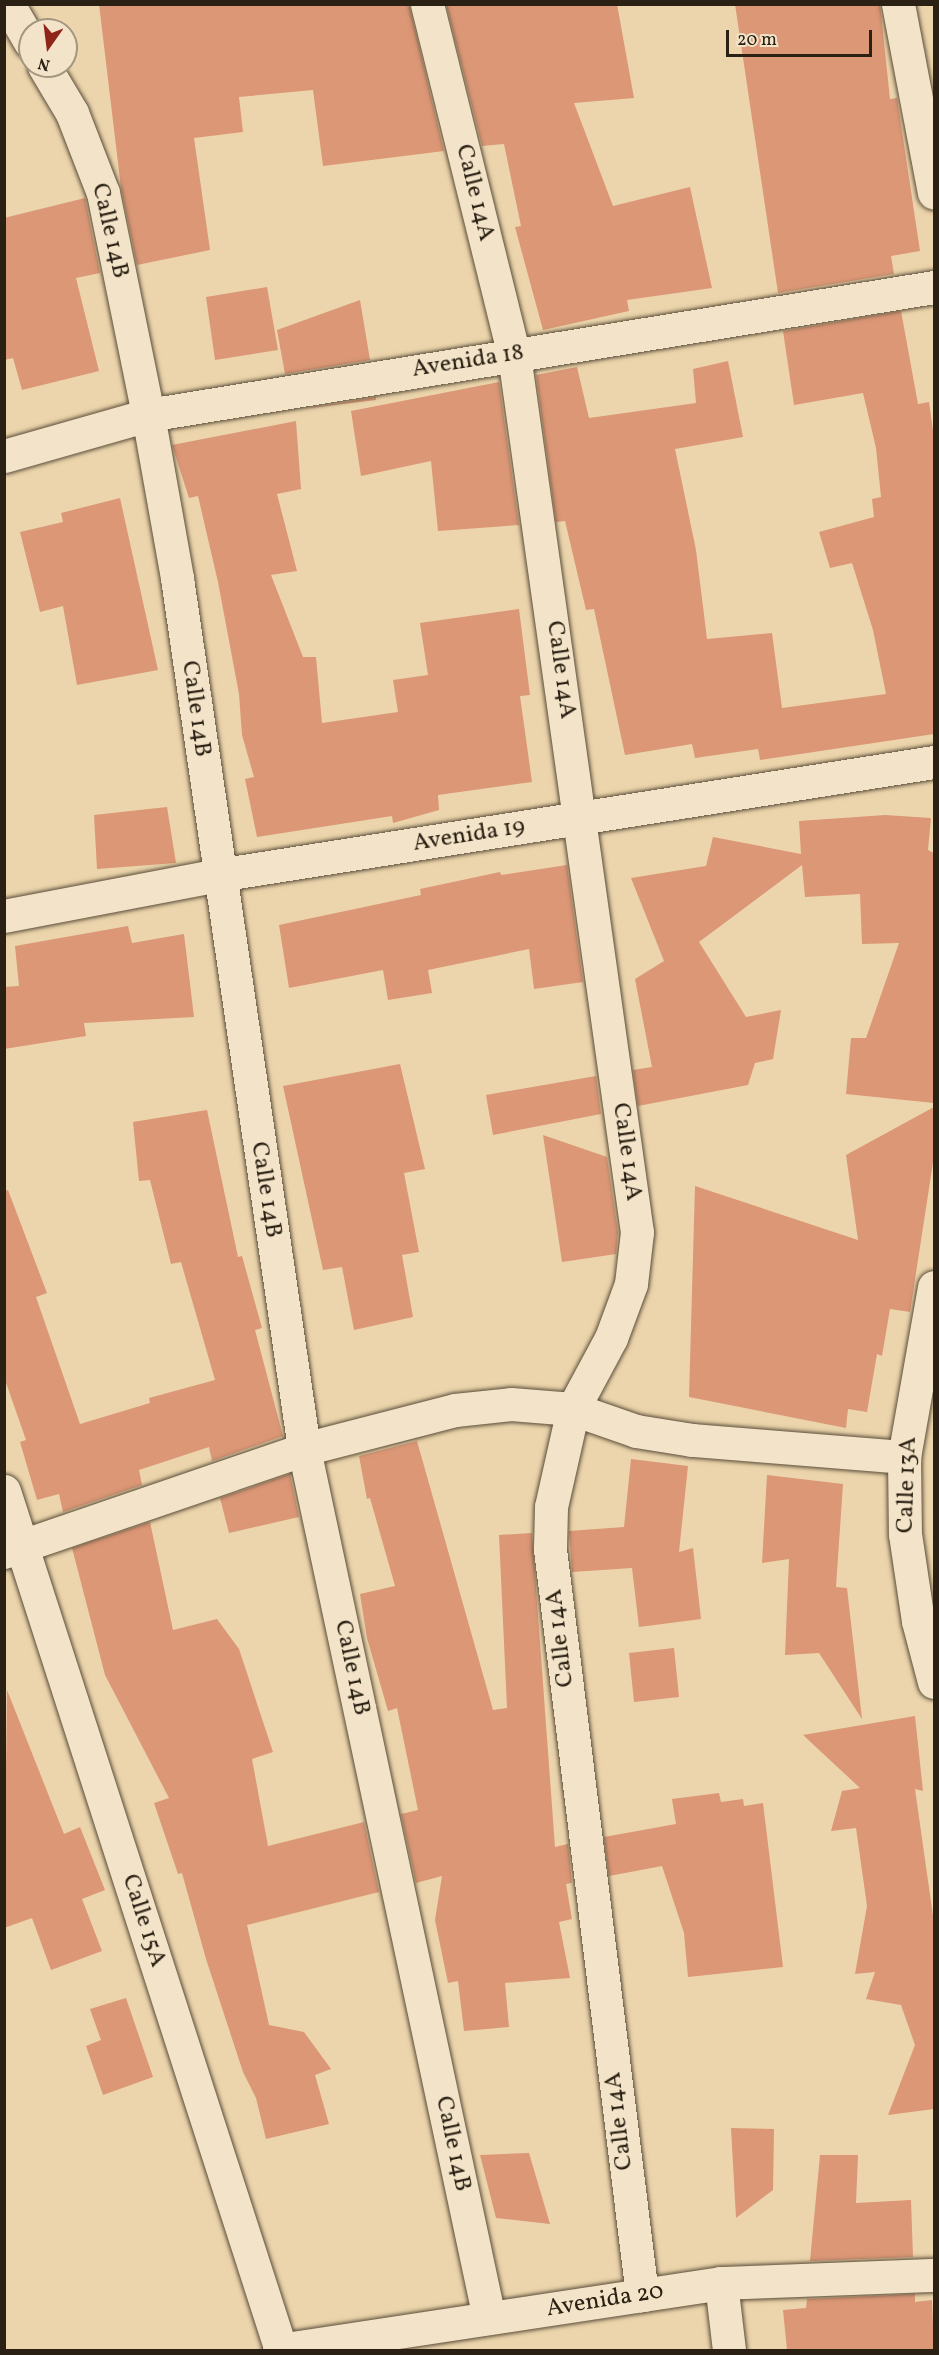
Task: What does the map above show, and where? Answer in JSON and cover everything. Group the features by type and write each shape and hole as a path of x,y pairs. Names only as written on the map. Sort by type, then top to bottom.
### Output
{"street":[{"path":"8,4 18,21"},
{"name":"Calle 14A","path":"427,4 514,355 581,819 637,1232 631,1284 611,1338 573,1409 551,1507 550,1550 642,2295"},
{"path":"898,4 934,193"},
{"name":"Calle 14B","path":"51,78 72,113 103,194 148,415 177,578 218,875 304,1449 489,2318"},
{"name":"Avenida 18","path":"4,456 148,415 934,287"},
{"name":"Avenida 19","path":"4,916 218,875 934,762"},
{"name":"Calle 13A","path":"934,1287 904,1457 905,1534 918,1621 934,1682"},
{"path":"13,1548 304,1449 454,1410 510,1404 573,1409 636,1431 692,1440 904,1457"},
{"name":"Calle 15A","path":"4,1491 13,1548 280,2350"},
{"name":"Avenida 20","path":"280,2350 721,2283 934,2275"},
{"path":"721,2283 729,2350"}],"building":[{"path":"99,4 409,4 444,151 323,166 313,90 239,97 243,132 194,138 210,250 137,265 121,188"},
{"path":"446,4 617,4 634,98 574,103 613,206 690,187 712,288 627,300 629,311 543,330 515,227 521,226 504,144 482,146"},
{"path":"735,4 880,4 890,99 897,98 920,251 891,256 894,274 778,293"},
{"path":"85,198 100,273 76,278 99,371 22,390 13,358 4,360 4,218"},
{"path":"267,287 278,350 215,360 206,297"},
{"path":"360,300 370,360 285,374 277,330"},
{"path":"901,311 918,404 929,402 934,438 934,734 760,760 758,749 695,758 692,744 625,755 594,609 586,610 565,521 556,522 536,375 577,367 589,418 696,403 693,369 728,361 743,437 675,449 696,550 707,639 772,633 782,708 886,694 873,630 852,563 830,568 819,532 874,517 872,499 881,497 876,448 863,393 794,405 783,331"},
{"path":"499,382 519,525 438,531 431,461 361,476 351,411"},
{"path":"376,397 376,400 303,409"},
{"path":"296,421 301,489 277,494 297,571 271,575 303,657 316,657 322,723 398,712 393,680 428,675 420,623 519,609 530,695 520,696 532,782 438,795 439,810 393,823 392,816 257,837 245,779 254,777 242,735 239,694 218,582 198,496 189,498 172,445"},
{"path":"120,498 158,670 77,685 63,606 40,612 20,532 63,522 61,513"},
{"path":"167,807 176,863 97,869 94,815"},
{"path":"885,815 931,818 928,850 934,853 934,1103 846,1094 851,1038 866,1038 899,943 862,944 860,894 805,897 802,865 699,942 746,1017 781,1010 773,1059 755,1063 748,1085 638,1106 633,1070 652,1067 635,979 664,961 631,878 706,866 713,837 801,854 799,821"},
{"path":"567,865 583,982 534,989 529,949 428,970 432,993 388,1000 383,970 289,988 279,925 421,895 420,889 500,872 501,875"},
{"path":"128,926 132,943 184,934 194,1017 84,1023 86,1036 4,1049 4,987 19,986 15,946"},
{"path":"400,1064 425,1169 404,1173 419,1252 402,1255 413,1317 354,1330 342,1267 323,1270 283,1086"},
{"path":"596,1076 601,1114 493,1135 486,1095"},
{"path":"934,1107 934,1156 910,1312 890,1309 882,1356 877,1354 867,1412 848,1409 846,1428 689,1397 695,1186 858,1240 846,1155"},
{"path":"207,1110 238,1257 242,1256 262,1328 255,1330 283,1436 212,1461 209,1447 139,1470 142,1485 63,1512 59,1494 37,1500 20,1442 26,1440 4,1377 4,1191 8,1190 47,1293 36,1297 80,1424 150,1403 149,1398 215,1380 181,1262 171,1264 150,1180 139,1181 133,1122"},
{"path":"543,1135 607,1157 618,1232 616,1254 562,1262"},
{"path":"417,1441 493,1710 507,1708 499,1535 532,1533 555,1847 568,1844 572,1883 566,1884 572,1919 559,1922 570,1978 505,1983 509,2027 464,2031 458,1981 448,1983 435,1920 442,1876 416,1883 401,1814 418,1810 397,1708 388,1711 367,1638 360,1594 395,1586 370,1498 367,1499 359,1456"},
{"path":"631,1459 688,1466 679,1552 693,1548 701,1619 639,1627 632,1568 572,1572 569,1531 624,1527"},
{"path":"290,1474 299,1517 229,1533 220,1498"},
{"path":"767,1475 843,1484 836,1587 847,1588 862,1719 819,1653 785,1655 789,1559 762,1563"},
{"path":"150,1522 173,1630 217,1619 239,1649 273,1752 252,1759 268,1846 364,1822 379,1892 247,1925 269,2025 304,2032 331,2069 315,2075 329,2124 266,2139 256,2098 243,2072 206,1959 182,1873 178,1874 154,1803 169,1798 105,1675 72,1548"},
{"path":"674,1648 679,1697 634,1702 629,1653"},
{"path":"7,1690 64,1834 80,1827 105,1890 82,1899 102,1951 51,1970 32,1918 4,1928"},
{"path":"915,1716 923,1791 915,1789 934,1923 934,2109 888,2115 915,2045 901,2005 866,1999 875,1972 855,1974 867,1906 856,1828 831,1831 842,1791 860,1788 803,1735"},
{"path":"719,1793 721,1802 743,1799 744,1806 763,1803 783,1967 688,1977 684,1933 662,1866 609,1876 604,1837 676,1824 672,1799"},
{"path":"126,1998 153,2077 103,2095 86,2046 101,2040 90,2009"},
{"path":"731,2128 774,2129 773,2190 736,2218"},
{"path":"529,2153 550,2224 496,2218 480,2155"},
{"path":"820,2155 858,2155 856,2203 911,2200 913,2257 810,2261"},
{"path":"915,2294 915,2302 932,2300 934,2350 787,2350 783,2310 806,2308 807,2299"}]}
